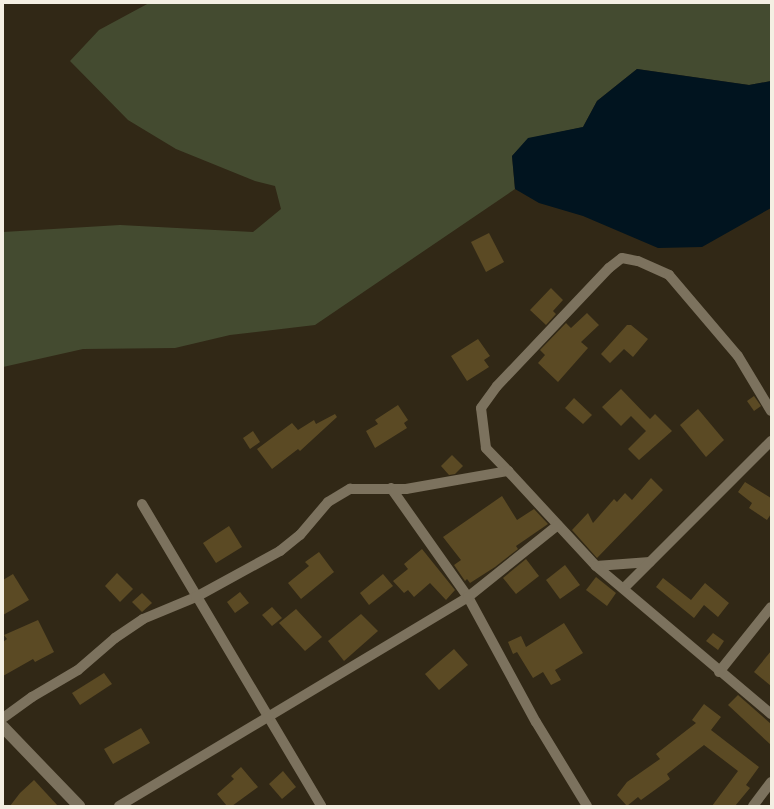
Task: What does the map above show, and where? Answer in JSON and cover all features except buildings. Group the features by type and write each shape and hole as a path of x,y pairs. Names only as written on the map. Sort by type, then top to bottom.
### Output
{"street":[{"path":"771,411 738,356 669,275 638,261 622,258 497,386 481,408 486,448 596,566 624,588 719,672 771,714"},
{"path":"624,588 771,441"},
{"path":"3,718 32,697 78,670 115,638 143,619 196,597 280,551 300,535 328,502 350,489 406,489 508,471"},
{"path":"391,488 468,597 536,722 587,806"},
{"path":"142,504 177,560 196,597 268,715 321,806"},
{"path":"119,806 268,715 468,597 558,525"},
{"path":"596,566 650,562"},
{"path":"719,672 771,607"},
{"path":"3,727 79,806"},
{"path":"753,806 771,782"}],"green space":[{"path":"149,3 771,3 771,81 749,85 637,69 597,101 583,127 528,139 512,156 515,189 315,325 230,335 175,348 83,349 3,367 3,232 120,225 253,232 281,209 275,186 255,181 176,149 128,120 70,61 99,30"}],"water":[{"path":"637,69 749,85 771,81 771,208 702,247 658,248 583,216 539,203 515,189 512,156 528,138 583,127 597,101"}]}
